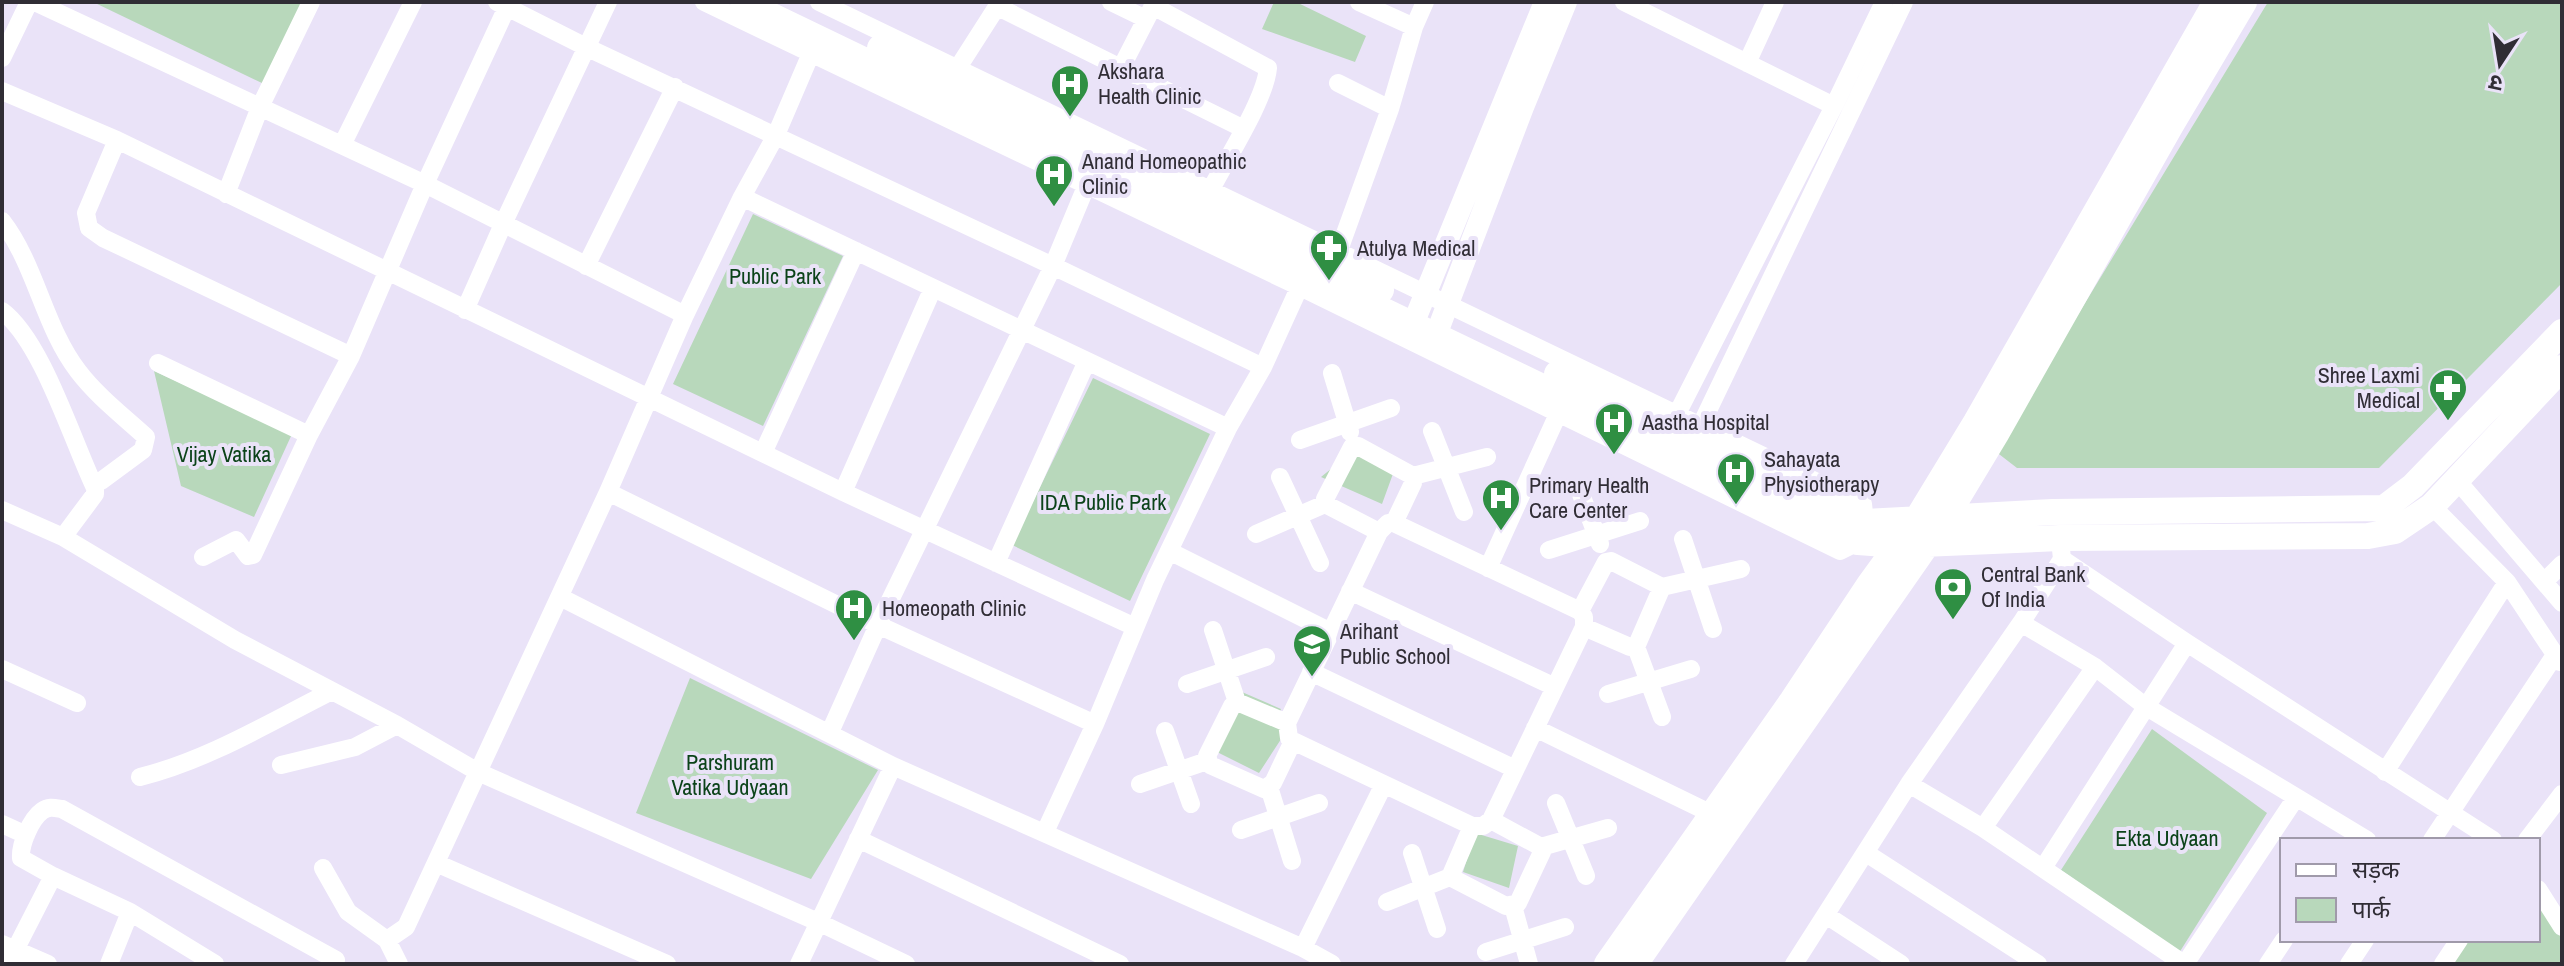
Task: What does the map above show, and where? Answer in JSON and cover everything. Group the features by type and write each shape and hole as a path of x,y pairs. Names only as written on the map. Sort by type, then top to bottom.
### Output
{"main road":[{"path":"743,2 815,46 950,83 1089,178 1302,281 1431,314 1562,406 1861,532 1899,545"},
{"path":"783,2 950,83 1208,196 1336,259 1431,314 1695,438 1861,532 1924,531 2061,549 2368,536 2395,531 2432,506 2562,368"},
{"path":"1635,964 1924,531 1976,422 2216,2"},
{"path":"1607,964 1899,545 1946,517 2244,2"},
{"path":"1946,517 2053,512 2384,508 2413,486 2562,332"}],"street":[{"path":"2,58 32,2 425,184 685,315"},
{"path":"226,194 260,107 311,2"},
{"path":"342,145 413,2"},
{"path":"465,310 608,2"},
{"path":"704,2 815,46 1089,178 1053,266 878,625 830,732"},
{"path":"819,2 950,83 999,4 1244,129"},
{"path":"1111,2 1146,19"},
{"path":"1359,2 1414,27"},
{"path":"1336,259 1425,2"},
{"path":"1431,314 1545,2"},
{"path":"1431,314 1566,2"},
{"path":"1624,2 1834,106"},
{"path":"1747,63 1775,2"},
{"path":"1677,414 1884,2"},
{"path":"1701,425 1904,2"},
{"path":"203,557 236,540 248,556 253,555 309,435 351,356 502,5 1263,367"},
{"path":"1121,68 1153,6 1268,68 1267,78 1244,129 1208,196"},
{"path":"387,940 406,927 608,492 685,315 776,135 815,46"},
{"path":"1338,83 1390,109"},
{"path":"586,266 675,87"},
{"path":"2,91 117,140 843,492 1135,627"},
{"path":"117,140 86,213 89,228 103,238 351,356"},
{"path":"742,197 1228,428"},
{"path":"2,221 77,370 98,394 146,437 143,450 101,481"},
{"path":"763,453 856,251"},
{"path":"1045,832 1169,551 1228,428 1263,367 1302,281 1562,406 1488,568"},
{"path":"843,492 933,288"},
{"path":"2,311 12,318 32,345 95,488 95,494 63,537"},
{"path":"1431,314 1677,414 1863,504 1861,532"},
{"path":"996,563 1087,361"},
{"path":"158,363 309,435"},
{"path":"1332,373 1355,446 1413,476 1487,457"},
{"path":"1300,440 1391,408"},
{"path":"1432,431 1464,512"},
{"path":"1325,504 1331,486 1355,446"},
{"path":"1292,861 1269,787 1311,672 1350,591 1413,483 1413,476"},
{"path":"1280,477 1320,563"},
{"path":"2456,479 2562,603"},
{"path":"1213,630 1237,702 1384,784 1472,826 1483,826 1491,820 1555,687 1606,562 1579,489"},
{"path":"608,492 878,625 1095,724"},
{"path":"1256,534 1325,504 1488,568 1630,647 1636,647"},
{"path":"2432,506 2507,582 2558,660 2433,838"},
{"path":"2,510 63,537 235,640 397,725 478,772 906,964"},
{"path":"1549,550 1640,521"},
{"path":"1683,539 1713,629"},
{"path":"1794,964 1909,784 2021,623 2061,549 2187,643 2490,838"},
{"path":"1169,551 1331,632"},
{"path":"1606,562 1611,561 1662,587 1741,569"},
{"path":"2545,581 2562,564"},
{"path":"2385,772 2507,582"},
{"path":"1662,587 1636,647 1662,717"},
{"path":"1350,591 1555,687"},
{"path":"560,597 893,766 1303,948 1325,962"},
{"path":"2021,623 2095,667 2145,706 2357,838"},
{"path":"2043,868 2187,643"},
{"path":"1187,684 1266,657"},
{"path":"1983,828 2095,667"},
{"path":"2,669 77,703"},
{"path":"1608,694 1691,669"},
{"path":"1311,672 1515,769"},
{"path":"140,777 167,770 233,743 332,691"},
{"path":"1207,761 1226,718 1237,702"},
{"path":"281,765 355,747 397,725"},
{"path":"1535,728 1712,814"},
{"path":"1165,731 1191,804"},
{"path":"1140,784 1207,761 1257,788 1269,787"},
{"path":"799,964 893,766"},
{"path":"1303,948 1384,784"},
{"path":"1909,784 1983,828 2184,964 2295,799"},
{"path":"2529,838 2562,794"},
{"path":"1241,830 1319,803"},
{"path":"1556,803 1586,876"},
{"path":"215,964 130,912 21,858 26,835 40,812 51,807 62,809 336,960"},
{"path":"1491,820 1541,847 1608,828"},
{"path":"2,824 26,835"},
{"path":"1387,902 1450,877 1472,826"},
{"path":"858,839 1120,964"},
{"path":"1450,877 1506,906 1513,906 1518,903 1542,852 1541,847"},
{"path":"1412,853 1437,929"},
{"path":"1866,853 2038,964"},
{"path":"436,863 667,964"},
{"path":"323,868 348,912 387,940 399,964"},
{"path":"48,964 8,952 53,876"},
{"path":"2540,892 2562,927"},
{"path":"1513,906 1529,964"},
{"path":"109,964 130,912"},
{"path":"1826,915 1896,963"},
{"path":"1486,952 1565,927"},
{"path":"2268,964 2283,942"},
{"path":"2349,964 2364,942"},
{"path":"2443,964 2458,942"}],"green space":[{"path":"93,2 304,2 264,84"},
{"path":"1274,2 1296,2 1366,36 1355,62 1262,29"},
{"path":"2268,2 2562,2 2562,283 2379,468 2017,468 1995,451"},
{"name":"Public Park","path":"753,214 843,256 763,426 673,384"},
{"name":"Vijay Vatika","path":"154,371 292,434 254,517 181,486"},
{"name":"IDA Public Park","path":"1093,378 1210,434 1130,601 1012,545"},
{"path":"1363,443 1394,471 1382,504 1321,477"},
{"name":"Parshuram Vatika Udyaan","path":"690,678 878,770 811,879 636,813"},
{"path":"1235,689 1281,709 1275,724 1287,730 1259,773 1203,745"},
{"name":"Ekta Udyaan","path":"2152,729 2267,813 2179,953 2061,870"},
{"path":"1475,833 1518,846 1509,888 1463,872"},
{"path":"2540,902 2562,937 2562,964 2450,964 2464,942 2540,942"}],"place":[{"name":"Akshara Health Clinic","path":"1070,118"},
{"name":"Anand Homeopathic Clinic","path":"1054,208"},
{"name":"Atulya Medical","path":"1329,282"},
{"name":"Shree Laxmi Medical","path":"2448,422"},
{"name":"Aastha Hospital","path":"1614,456"},
{"name":"Sahayata Physiotherapy","path":"1736,506"},
{"name":"Primary Health Care Center","path":"1501,532"},
{"name":"Central Bank Of India","path":"1953,621"},
{"name":"Homeopath Clinic","path":"854,642"},
{"name":"Arihant Public School","path":"1312,678"}]}
